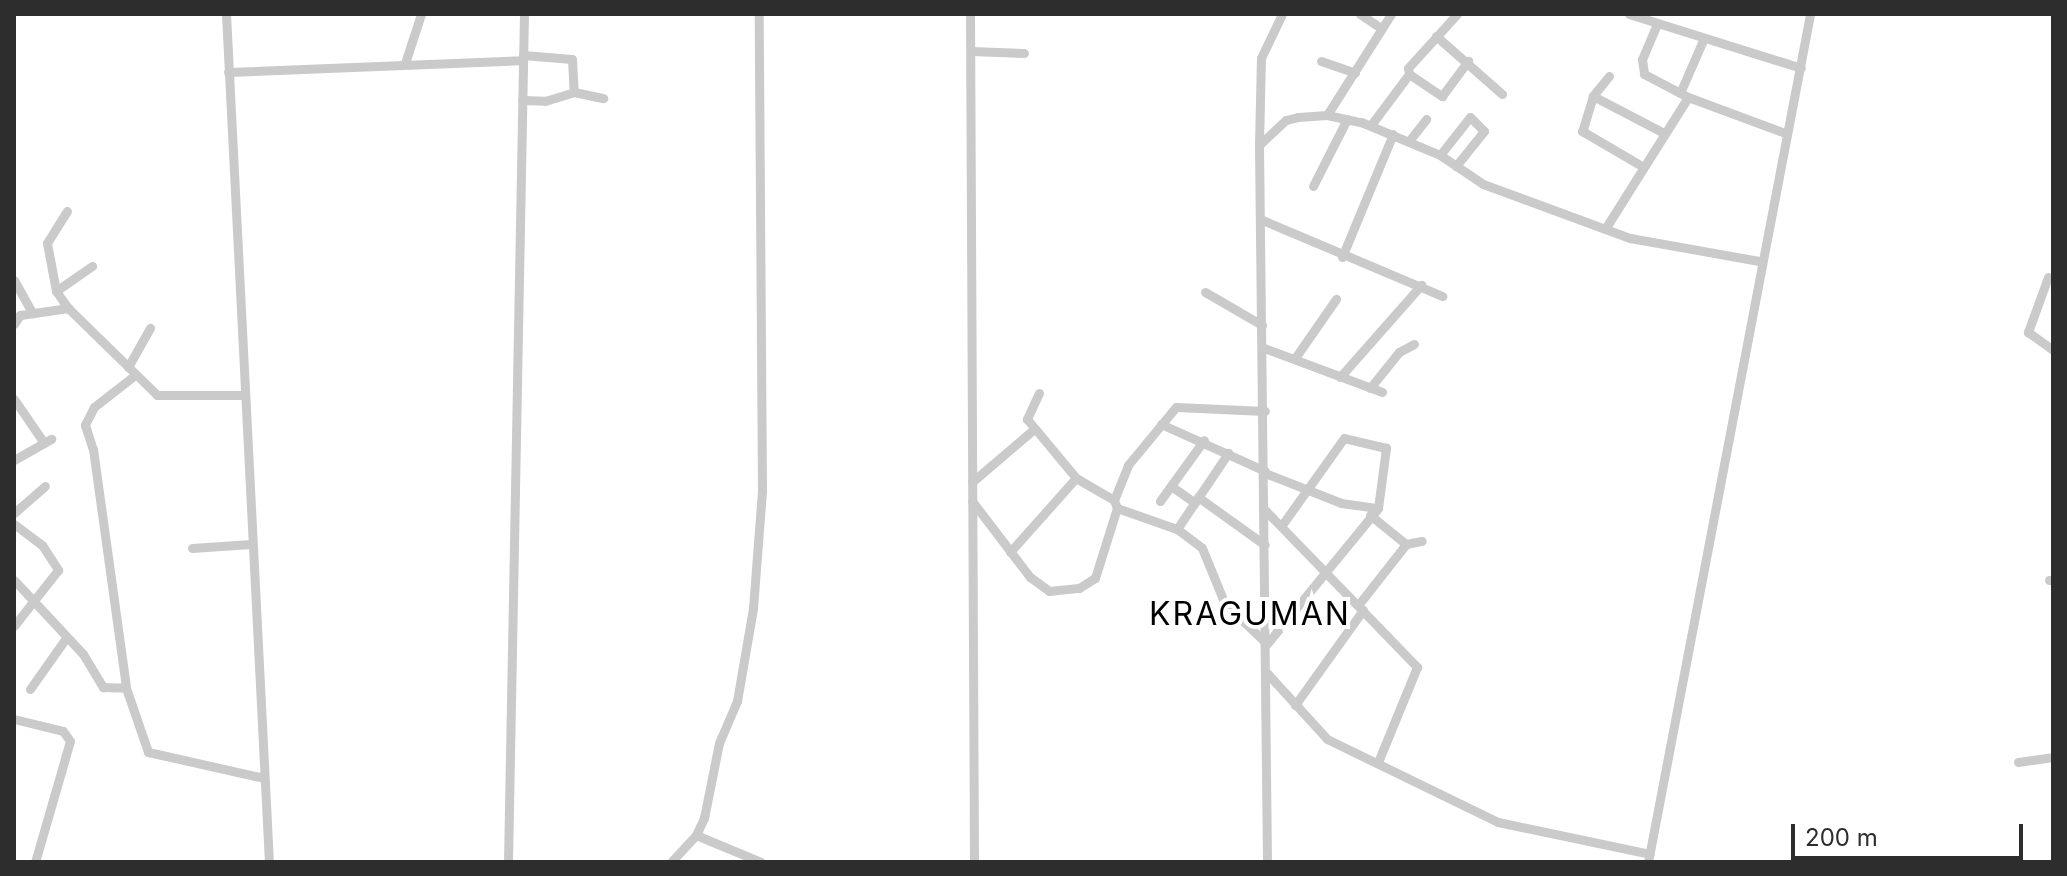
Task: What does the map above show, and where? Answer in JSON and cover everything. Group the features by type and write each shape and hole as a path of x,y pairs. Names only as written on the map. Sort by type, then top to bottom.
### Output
{"street":[{"path":"226,14 269,862"},
{"path":"405,63 421,14"},
{"path":"508,862 524,14"},
{"path":"671,862 696,835 740,686 762,490 759,14"},
{"path":"970,14 974,862"},
{"path":"1267,862 1265,411 1259,145 1261,58 1282,14"},
{"path":"1360,14 1381,28"},
{"path":"1327,115 1391,14"},
{"path":"1371,125 1409,74 1408,68 1457,14"},
{"path":"1629,14 1801,68"},
{"path":"1267,673 1327,739 1498,822 1649,858 1759,261 1810,14"},
{"path":"1657,24 1641,71 1684,95 1785,133"},
{"path":"1436,36 1502,94"},
{"path":"1605,229 1684,95 1704,38"},
{"path":"971,51 1024,53"},
{"path":"228,72 569,57 574,63 574,92"},
{"path":"1321,61 1355,73"},
{"path":"1409,74 1442,96 1468,61"},
{"path":"1609,76 1593,96 1582,131 1642,166"},
{"path":"522,100 545,101 574,92 603,98"},
{"path":"1593,96 1664,133"},
{"path":"1259,145 1286,120 1327,115 1347,119 1371,125 1440,155 1483,184 1605,229 1652,245 1759,261"},
{"path":"1440,155 1470,117 1484,131 1456,166"},
{"path":"1313,186 1347,119"},
{"path":"1409,141 1426,119"},
{"path":"1342,257 1393,134"},
{"path":"67,211 47,243 56,291 68,308 131,371 164,397 244,395"},
{"path":"1260,219 1342,257 1421,285 1442,296"},
{"path":"56,291 92,266"},
{"path":"2048,277 2028,332 2053,350"},
{"path":"14,280 32,313"},
{"path":"1340,377 1421,285"},
{"path":"1205,292 1262,325"},
{"path":"1295,358 1336,299"},
{"path":"14,324 16,316 68,308"},
{"path":"150,328 131,371 94,407 85,425 93,449 122,688 148,752 264,778"},
{"path":"1370,388 1399,352 1414,344"},
{"path":"1264,348 1382,392"},
{"path":"1039,393 1027,416 1034,429 1076,478 1115,504 1177,529 1202,548 1225,604 1265,644"},
{"path":"14,399 46,440 14,460"},
{"path":"972,501 1038,586 1064,592 1079,588 1095,578 1128,465 1161,424 1182,406 1265,411"},
{"path":"1161,424 1191,441 1204,440 1265,472 1341,503 1374,512 1406,544"},
{"path":"972,482 1034,429"},
{"path":"1265,644 1327,573 1374,512 1387,453 1383,446 1344,438 1282,525"},
{"path":"1160,501 1204,440"},
{"path":"1177,529 1228,453"},
{"path":"1010,552 1076,478"},
{"path":"14,513 45,486"},
{"path":"1171,486 1265,545"},
{"path":"1265,510 1417,667 1378,762"},
{"path":"14,524 42,545 58,568 14,626"},
{"path":"1295,705 1406,544 1422,541"},
{"path":"192,548 251,544"},
{"path":"14,580 107,689 122,688"},
{"path":"30,689 66,638"},
{"path":"14,719 63,731 70,741 35,862"},
{"path":"2018,762 2053,757"},
{"path":"696,835 761,862"}],"district":[{"name":"KRAGUMAN","path":"1250,614"}]}
